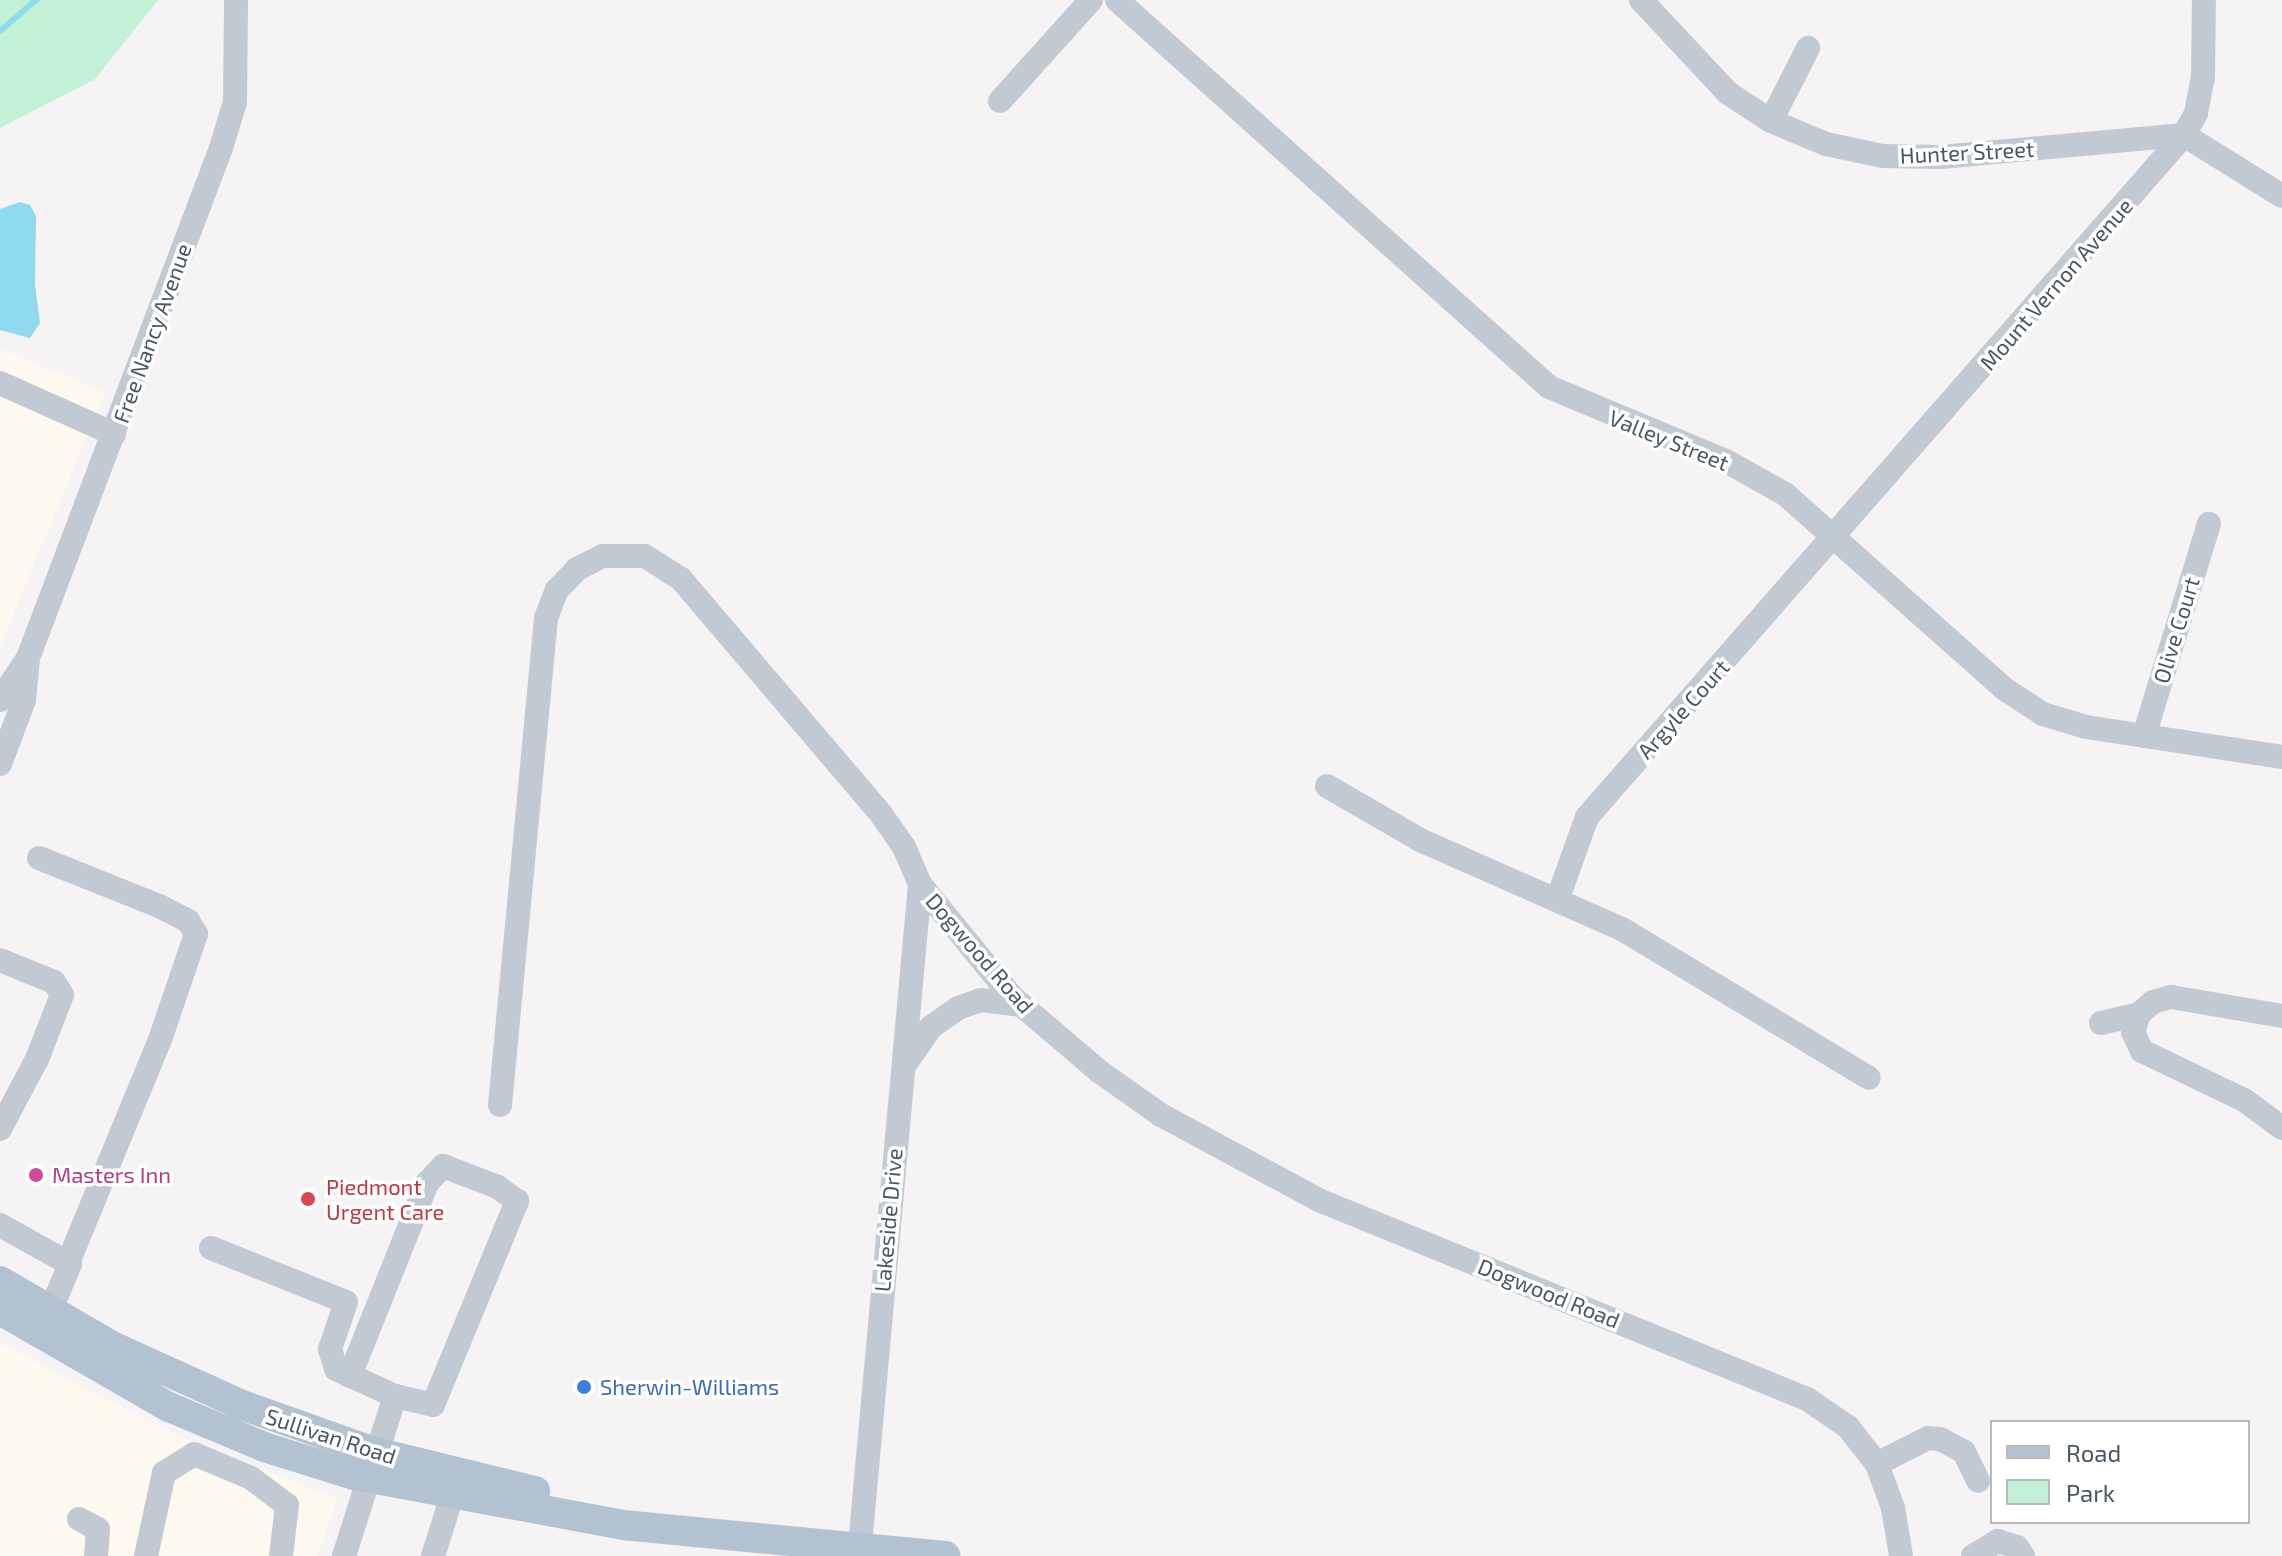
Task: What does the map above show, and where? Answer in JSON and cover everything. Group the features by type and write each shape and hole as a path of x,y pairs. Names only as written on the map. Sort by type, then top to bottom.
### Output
{"main road":[{"name":"Sullivan Road","path":"0,1281 50,1312 209,1392 375,1466 452,1496 623,1525 685,1527"},
{"name":"Sullivan Road","path":"0,1310 108,1376 198,1420 375,1466 685,1527 858,1551 946,1556"}],"street":[{"name":"Free Nancy Avenue","path":"0,700 28,658 114,434 235,102 236,0"},
{"path":"1000,101 1091,0"},
{"name":"Valley Street","path":"1117,0 1549,387 1726,461 1785,494 2031,706 2086,727 2282,757"},
{"name":"Hunter Street","path":"1641,0 1728,93 1771,121 1826,144 1883,156 1941,157 2184,135"},
{"name":"Mount Vernon Avenue","path":"1836,537 2184,135 2196,113 2203,77 2204,0"},
{"path":"1771,121 1808,48"},
{"path":"2184,135 2282,196"},
{"path":"0,383 114,434"},
{"name":"Olive Court","path":"2144,736 2209,524"},
{"name":"Argyle Court","path":"1558,898 1587,817 1836,537"},
{"name":"Dogwood Road","path":"500,1105 546,618 557,590 577,569 603,556 645,556 681,579 881,814 904,847 920,884 1022,1005 1109,1078 1226,1153 1321,1201 1796,1394 1848,1427 1877,1464 1893,1508 1901,1556"},
{"name":"Free Nancy Avenue","path":"0,764 26,691 28,658"},
{"path":"1327,786 1420,840 1558,898 1622,929 1869,1078"},
{"path":"39,858 159,906 188,921 196,934 161,1037 50,1312"},
{"name":"Lakeside Drive","path":"858,1551 920,884"},
{"path":"0,960 54,982 62,995 37,1059 0,1129"},
{"path":"2101,1023 2139,1014 2153,1002 2171,997 2282,1016"},
{"path":"903,1068 931,1027 958,1008 981,1000 1022,1005"},
{"path":"2139,1014 2133,1032 2142,1051 2244,1100 2282,1128"},
{"path":"211,1248 346,1302 330,1349 336,1369 350,1376 395,1396 433,1405 517,1201 498,1187 443,1166 427,1183 350,1376"},
{"path":"0,1225 68,1263"},
{"path":"344,1556 395,1396"},
{"path":"194,1454 198,1420"},
{"path":"1877,1464 1928,1438 1940,1439 1964,1452 1978,1481"},
{"path":"146,1556 164,1473 194,1454"},
{"path":"194,1454 251,1478 287,1505 281,1556"},
{"path":"433,1556 452,1496"},
{"path":"79,1519 98,1529 96,1556"},
{"path":"1973,1556 1998,1541 2017,1547 2023,1556"}],"shaded area":[{"path":"0,349 105,392 0,647"},
{"path":"0,1343 178,1436 338,1499 317,1556 0,1556"}],"green space":[{"path":"0,0 158,0 95,79 0,128"}],"water":[{"path":"20,202 30,205 36,216 35,285 40,323 30,338 0,330 0,209"}],"waterway":[{"path":"0,31 36,0"}],"place":[{"name":"Masters Inn","path":"36,1175"},
{"name":"Piedmont Urgent Care","path":"308,1199"},
{"name":"Sherwin-Williams","path":"584,1387"}]}
